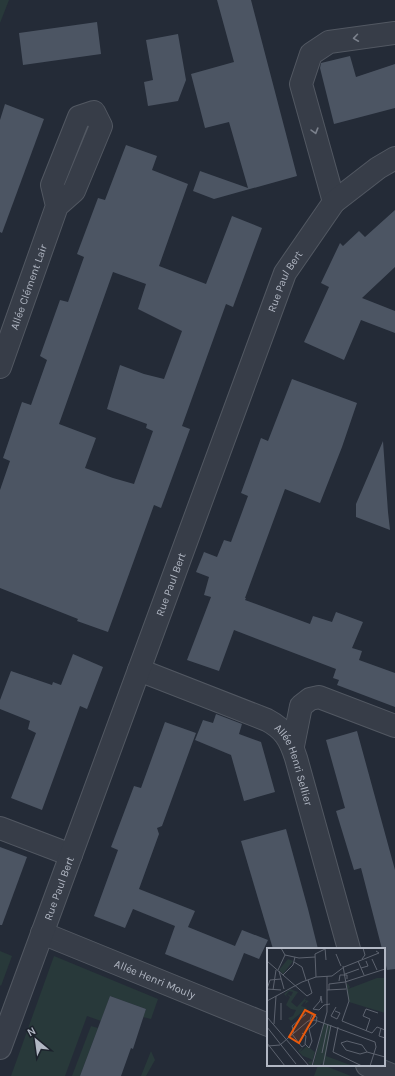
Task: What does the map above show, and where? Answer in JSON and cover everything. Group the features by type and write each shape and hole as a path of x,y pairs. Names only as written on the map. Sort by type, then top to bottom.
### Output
{"street":[{"path":"334,202 301,84 310,54 329,42 395,33"},
{"name":"Rue Paul Bert","path":"0,1048 285,273 334,202 378,168 395,158"},
{"name":"Allée Clément Lair","path":"0,367 57,206"},
{"name":"Allée Henri Sellier","path":"138,670 267,720 278,726 293,746 349,948"},
{"path":"293,746 301,706 310,699 319,697 395,726"},
{"path":"0,828 71,855"},
{"name":"Allée Henri Mouly","path":"42,933 267,1025"}],"shaded area":[{"path":"0,0 9,0 0,23"},
{"path":"0,951 12,956 1,986 0,985"},
{"path":"54,956 158,999 151,1019 143,1017 146,1009 110,996 101,1021 87,1016 65,1076 11,1076"},
{"path":"91,1026 98,1028 80,1076 72,1076"},
{"path":"151,1051 155,1060 146,1076 141,1076"},
{"path":"318,1066 326,1066 351,1076 314,1076"}],"building":[{"path":"217,0 251,0 297,176 214,199 193,191 200,171 248,188 229,122 205,128 191,74 234,62"},
{"path":"97,22 101,54 23,65 19,33"},
{"path":"178,34 186,80 178,101 148,106 144,82 153,80 146,40"},
{"path":"350,56 356,77 395,64 395,108 334,124 320,68 321,63"},
{"path":"5,104 44,119 2,233 0,232 0,120"},
{"path":"126,145 157,156 152,170 188,184 159,266 206,284 232,216 262,228 233,307 226,304 182,426 190,429 161,508 154,505 108,632 77,621 78,619 0,588 0,490 10,461 3,458 22,402 31,405 47,360 40,356 60,300 68,302 84,257 77,254 98,198 105,200","holes":["113,272 146,284 138,309 182,331 164,379 144,374 120,365 107,409 147,424 146,428 153,431 134,484 85,468 96,438 59,424"]},
{"path":"395,210 395,267 362,298 395,311 395,333 361,320 344,360 304,342 329,287 321,283 340,243 343,246 359,231 365,237"},
{"path":"292,379 357,403 342,447 320,503 285,489 245,600 310,624 313,616 332,622 336,612 363,622 352,648 362,651 359,660 395,673 395,707 337,685 339,680 333,678 336,669 234,630 219,671 187,660 211,597 204,595 209,577 196,572 204,552 217,557 224,540 231,542 248,496 241,493 261,438 268,441"},
{"path":"383,441 390,530 356,517 356,504"},
{"path":"73,654 103,667 87,709 80,706 42,810 11,798 36,733 28,729 30,721 0,709 0,700 11,671 52,685 53,682 61,685"},
{"path":"216,714 242,724 239,734 261,742 275,792 244,801 231,755 195,740 203,720 213,723"},
{"path":"165,722 196,733 162,826 157,828 159,834 139,889 195,911 188,927 235,946 242,930 268,940 259,959 244,953 233,981 165,954 175,926 133,909 125,928 94,916 118,850 111,847 134,786 141,788"},
{"path":"357,731 395,870 395,969 387,970 385,961 385,948 382,948 361,868 354,870 336,811 345,808 326,740"},
{"path":"286,829 318,948 273,948 241,841"},
{"path":"0,847 27,857 2,925 0,925"},
{"path":"110,996 146,1009 133,1049 131,1048 121,1076 80,1076"}]}
